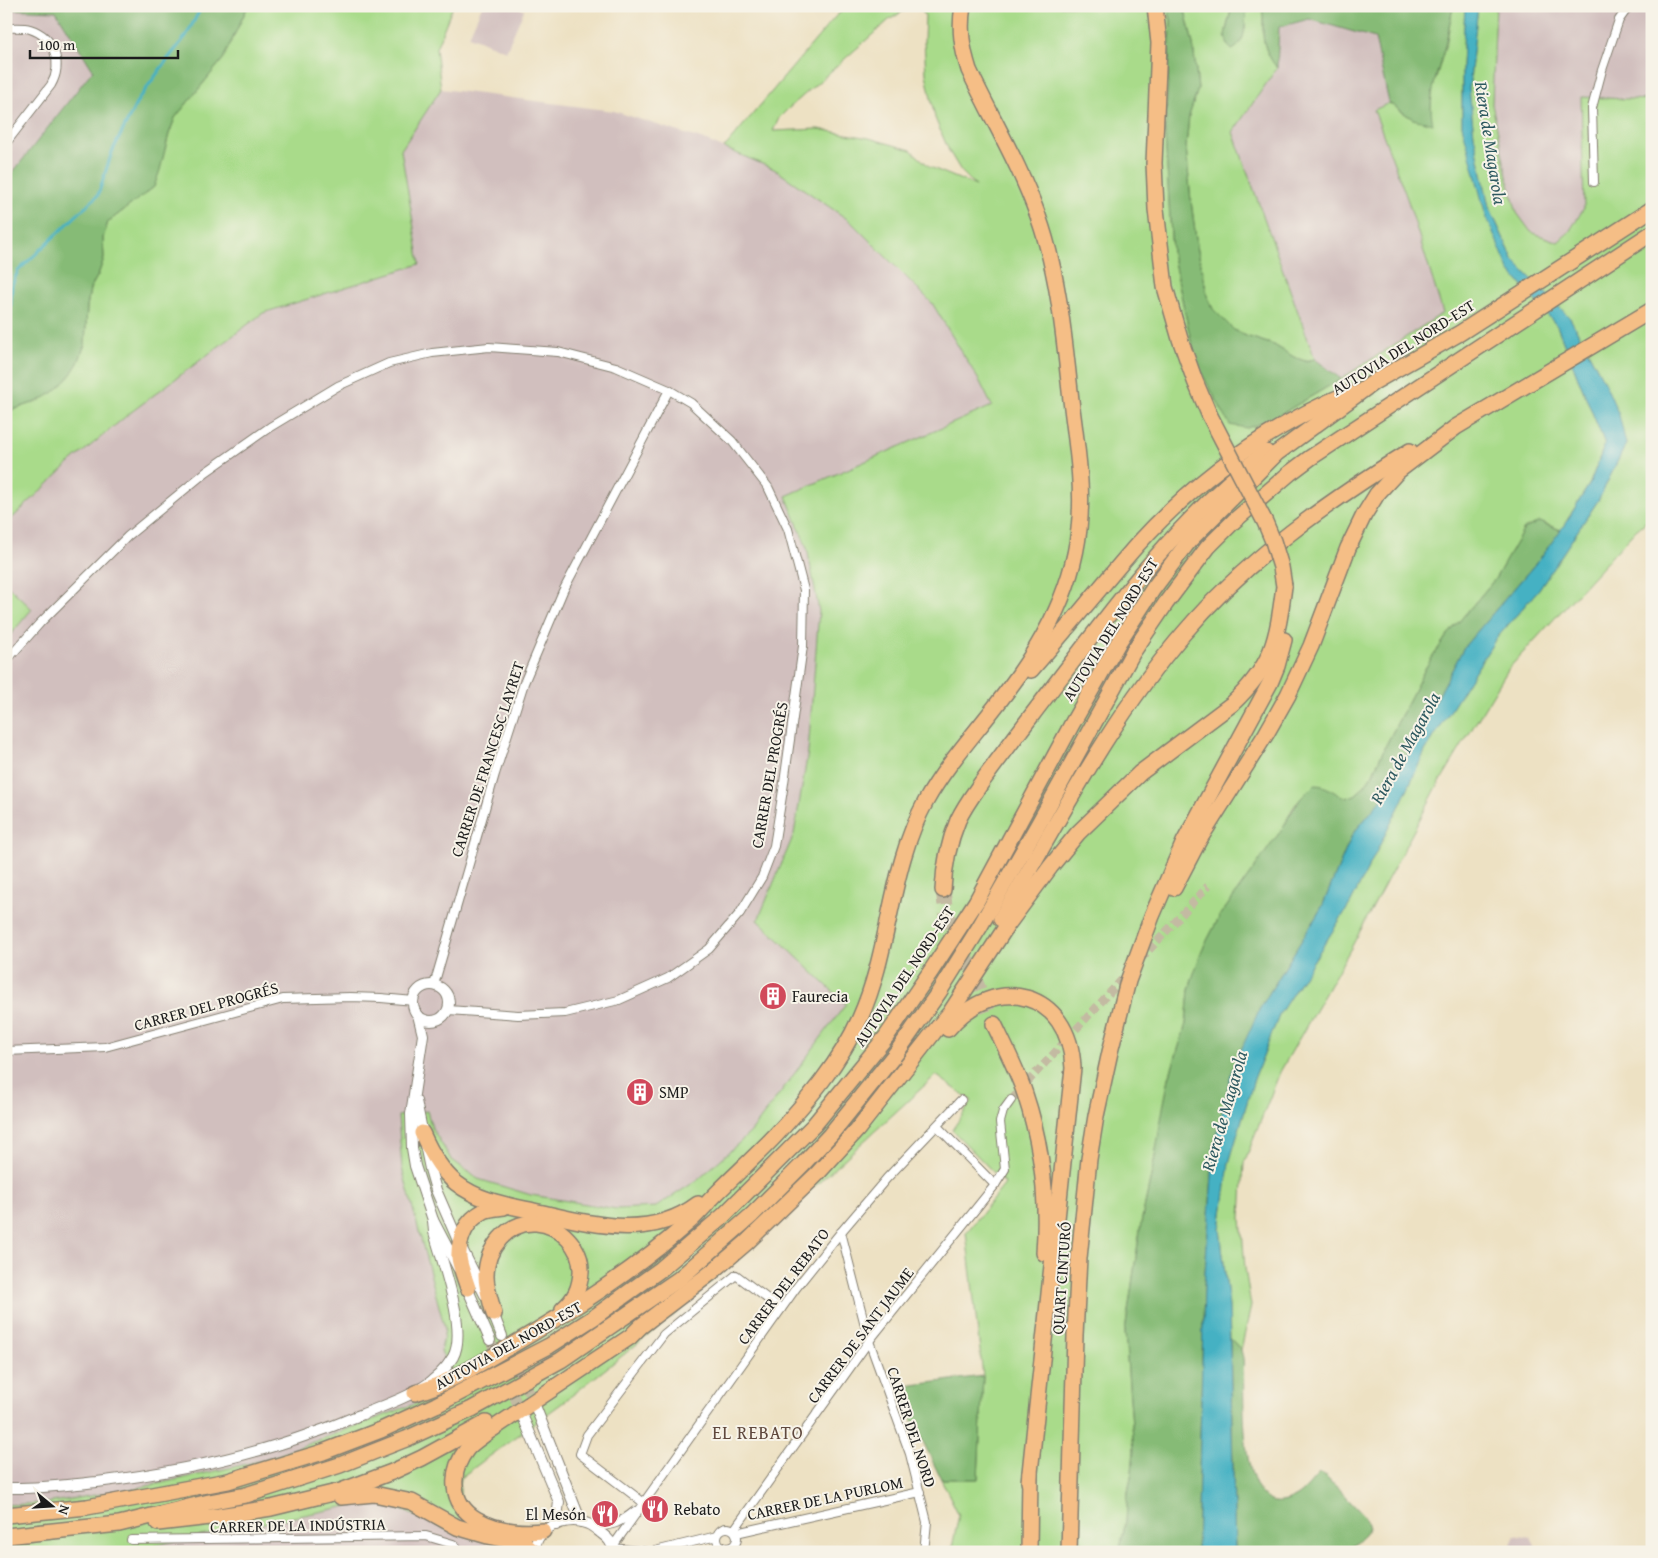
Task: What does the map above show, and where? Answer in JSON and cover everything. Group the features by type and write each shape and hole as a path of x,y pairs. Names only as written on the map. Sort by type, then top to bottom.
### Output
{"highway":[{"path":"415,1393 431,1389 542,1328 571,1310 658,1248 692,1220 797,1112 846,1047 859,1021 870,992 881,953 901,869 923,808 950,763 1000,701 1044,636 1067,586 1075,555 1080,520 1078,461 1061,320 1048,250 1038,215 1026,184 969,70 963,52 960,26 963,6"},
{"path":"1122,1011 1128,981 1152,916 1184,842 1258,708 1277,666 1287,622 1287,606 1281,567 1273,542 1265,522 1209,414 1180,339 1165,288 1156,209 1154,163 1159,44 1155,6"},
{"name":"AUTOVIA DEL NORD-EST","path":"6,1515 87,1507 228,1481 323,1452 436,1405 549,1346 593,1318 661,1269 736,1204 814,1125 886,1037 976,902 1118,643 1184,546 1277,453 1374,382 1460,333 1652,209"},
{"name":"AUTOVIA DEL NORD-EST","path":"6,1536 119,1524 246,1495 323,1471 406,1439 472,1409 561,1360 679,1279 752,1215 803,1164 830,1135 897,1052 939,992 979,928 1133,652 1166,602 1208,547 1234,520 1304,463 1652,233"},
{"path":"1122,1011 1174,887 1200,840 1288,696 1311,646 1348,548 1364,515 1377,494 1398,471 1456,427 1652,310"},
{"path":"1000,701 1034,667 1137,545 1170,511 1206,479 1260,439 1281,426 1316,407 1374,382"},
{"path":"943,890 945,867 952,838 958,820 974,792 1090,638 1146,569 1190,519 1239,473 1278,442 1327,416"},
{"path":"934,1032 976,964 1098,751 1140,690 1184,632 1243,572 1297,526 1356,484 1440,433 1456,427"},
{"path":"550,1528 524,1533 492,1526 476,1519 465,1510 458,1499 454,1487 455,1472 468,1448 485,1434 630,1337 641,1326 746,1243 818,1174 879,1104 950,1013 1008,924 1078,833 1140,773 1232,704 1259,674 1276,638 1284,586"},
{"path":"879,1104 899,1091 959,1017 978,1003 988,999 1001,996 1029,999 1048,1009 1061,1022 1065,1030 1072,1050 1073,1068 1029,1482"},
{"name":"QUART CINTURÓ","path":"1069,1552 1074,1335 1079,1258 1089,1159 1095,1124 1110,1052 1122,1011"},
{"path":"994,1024 1025,1093 1038,1146 1044,1187 1045,1235 1029,1482 1028,1552"},
{"path":"422,1133 441,1167 455,1182 470,1192 508,1206 592,1225 612,1227 650,1225 676,1218 712,1194 716,1194"},
{"path":"468,1288 459,1259 463,1230 474,1218 486,1210 508,1206"},
{"path":"494,1314 486,1276 489,1257 495,1245 502,1235 525,1224 536,1223 549,1226 558,1230 573,1245 581,1266 578,1291 571,1302 542,1328"},
{"path":"119,1524 148,1524 271,1508 341,1491 392,1472 477,1429 565,1374 622,1335 641,1326"},
{"path":"271,1508 299,1507 337,1497 360,1494 395,1497 422,1506 458,1527 488,1536 523,1543 534,1552"}],"street":[{"path":"1594,182 1592,108 1616,28 1629,6"},
{"path":"6,28 34,31 43,36 56,54 57,72 51,85 6,143"},
{"name":"CARRER DEL PROGRÉS","path":"6,661 40,623 128,536 206,472 270,427 338,386 389,363 432,353 488,347 558,352 616,366 669,390 691,403 732,441 768,487 788,528 804,590 804,646 774,846 762,877 740,913 709,949 668,978 619,1000 565,1013 518,1015 448,1010"},
{"name":"CARRER DE FRANCESC LAYRET","path":"434,985 524,683 563,591 669,390"},
{"path":"423,1035 434,1021 443,1017 448,1010 449,999 439,986 423,987 415,996 414,1001 414,1007 423,1035 411,1114 412,1148 417,1173 433,1220 468,1288 490,1340"},
{"name":"CARRER DEL PROGRÉS","path":"6,1051 105,1047 283,999 350,997 414,1001"},
{"path":"418,1015 425,1020 434,1021"},
{"path":"415,1095 430,1170 460,1245 494,1314 502,1336"},
{"name":"CARRER DEL REBATO","path":"613,1549 781,1309 841,1232 887,1178 961,1100"},
{"name":"CARRER DE SANT JAUME","path":"735,1532 869,1341 995,1185 1005,1169 1000,1122 1003,1112 1011,1100"},
{"path":"937,1126 995,1185"},
{"path":"6,1488 118,1479 171,1471 223,1460 313,1434 415,1393 442,1372 454,1355 458,1335 457,1318 434,1232 433,1220"},
{"name":"CARRER DEL NORD","path":"841,1232 869,1341 910,1454 920,1492 927,1522 924,1552"},
{"path":"644,1503 580,1454 587,1435 664,1334 736,1276 781,1309"},
{"path":"536,1408 581,1522"},
{"path":"523,1418 559,1502 550,1528"},
{"name":"CARRER DE LA PURLOM","path":"735,1532 920,1492"},
{"name":"CARRER DEL REBATO","path":"592,1526 611,1526 628,1517 644,1503"},
{"path":"534,1552 536,1541 550,1528 565,1522 581,1522 592,1526 606,1536 613,1549 650,1552 717,1536 724,1528 731,1528 735,1532 737,1539 733,1549 720,1545 717,1536"},
{"name":"CARRER DE LA INDÚSTRIA","path":"131,1540 426,1536 453,1544 462,1552"}],"shaded area":[{"path":"482,6 515,6 524,10 506,51 469,36"},
{"path":"1496,6 1652,6 1652,100 1581,98 1584,208 1569,232 1558,242 1531,232 1517,213 1508,181 1492,104"},
{"path":"6,9 56,11 93,70 6,181"},
{"path":"1309,19 1376,38 1389,103 1374,110 1408,201 1443,313 1341,379 1315,359 1233,132 1277,68 1278,27"},
{"path":"441,89 614,111 704,140 774,169 850,221 932,303 980,382 992,406 786,496 807,548 819,611 808,752 794,834 758,920 846,1004 751,1132 699,1179 656,1207 617,1209 531,1195 478,1179 451,1159 432,1128 427,1111 402,1168 445,1329 441,1351 455,1384 428,1399 265,1460 143,1487 47,1503 6,1505 6,640 32,609 6,584 6,524 72,461 130,413 263,313 419,264 401,150"},
{"path":"378,1500 457,1534 502,1548 506,1552 122,1552"},
{"path":"1515,1535 1531,1538 1538,1552 1508,1552"}],"green space":[{"path":"6,6 248,6 223,59 175,118 154,187 108,222 103,238 104,258 98,275 90,289 85,344 78,363 68,379 54,392 39,401 6,412 6,181 93,70 56,11 6,9"},
{"path":"248,6 453,6 436,48 441,89 401,150 420,264 263,313 130,413 72,461 6,524 6,412 39,401 78,363 85,344 90,289 98,275 104,258 103,238 108,222 154,187 175,118 223,59"},
{"path":"848,6 919,6 910,7 889,20 788,109 779,118 773,131 818,129 869,138 911,150 930,167 976,186 961,171 949,151 935,118 926,74 925,16 920,6 1167,6 1171,20 1165,133 1172,253 1196,363 1271,420 1341,379 1443,313 1408,201 1374,110 1389,103 1413,119 1430,113 1433,88 1447,40 1453,6 1465,6 1462,125 1509,270 1557,326 1605,444 1590,483 1561,530 1540,522 1524,529 1495,579 1446,637 1426,667 1373,774 1362,789 1355,795 1346,798 1337,795 1330,789 1306,796 1297,803 1285,825 1220,916 1202,950 1189,990 1186,1024 1169,1078 1141,1223 1125,1332 1134,1451 1126,1521 1119,1552 951,1552 959,1515 941,1479 978,1479 983,1376 966,1233 1005,1184 952,1130 972,1101 936,1075 679,1311 561,1404 460,1478 460,1519 457,1534 378,1500 122,1552 6,1552 6,1505 47,1503 143,1487 265,1460 428,1399 455,1384 441,1351 445,1329 402,1168 398,1116 427,1111 432,1128 451,1159 478,1179 531,1195 617,1209 656,1207 699,1179 751,1132 846,1004 758,920 794,834 808,752 819,611 807,548 786,496 992,406 980,382 932,303 850,221 774,169 724,148 835,17"},
{"path":"1167,6 1184,6 1193,44 1198,89 1189,116 1186,147 1197,246 1208,298 1213,309 1234,330 1274,345 1305,361 1315,359 1341,379 1271,420 1247,428 1230,425 1196,363 1172,253 1165,133 1171,20"},
{"path":"1184,6 1232,6 1226,30 1245,30 1245,17 1248,6 1262,6 1265,44 1270,58 1277,68 1233,132 1315,359 1305,361 1293,357 1274,345 1234,330 1213,309 1208,298 1197,246 1186,147 1189,116 1198,89 1193,44"},
{"path":"1232,6 1248,6 1243,37 1241,42 1232,50 1228,46 1225,35"},
{"path":"1261,6 1453,6 1447,37 1432,92 1431,113 1433,124 1413,119 1389,103 1375,38 1309,19 1279,27 1277,68 1265,46"},
{"path":"1478,6 1496,6 1492,104 1508,181 1517,213 1531,232 1558,242 1569,232 1584,208 1581,97 1652,100 1652,517 1636,530 1509,668 1438,785 1351,948 1280,1072 1244,1163 1241,1218 1245,1268 1251,1306 1241,1350 1230,1338 1229,1307 1220,1229 1229,1163 1254,1079 1280,1013 1350,904 1425,751 1495,640 1539,589 1599,499 1626,444 1604,381 1570,318 1514,261 1489,207 1474,135 1469,89"},
{"path":"1539,522 1561,530 1541,557 1464,647 1390,789 1352,835 1322,907 1259,1010 1214,1147 1204,1286 1197,1552 1119,1552 1126,1521 1134,1451 1125,1332 1141,1223 1169,1078 1186,1024 1189,990 1202,950 1220,916 1285,825 1301,798 1314,785 1327,788 1346,798 1355,795 1362,789 1373,774 1426,667 1446,637 1495,579 1524,529"},
{"path":"6,584 32,609 6,640"},
{"path":"1230,1338 1241,1350 1243,1358 1247,1452 1253,1476 1262,1494 1276,1502 1297,1496 1319,1474 1327,1477 1366,1518 1369,1528 1346,1552 1235,1552"},
{"path":"983,1376 978,1479 941,1479 897,1387"}],"water":[{"name":"Riera de Magarola","path":"1465,6 1478,6 1469,89 1474,135 1489,207 1514,261 1570,318 1604,381 1619,415 1626,444 1599,499 1539,589 1495,640 1425,751 1350,904 1280,1013 1254,1079 1229,1163 1220,1229 1229,1307 1235,1552 1197,1552 1204,1286 1214,1147 1232,1070 1259,1010 1322,907 1352,835 1390,789 1464,647 1541,557 1565,524 1590,483 1605,444 1557,326 1509,270 1486,216 1462,125"}],"waterway":[{"path":"6,321 10,317 12,285 18,271 98,195 112,152 138,100 186,36 202,6"}],"tunnel":[{"path":"1141,959 1208,886"},
{"path":"943,890 946,913 994,1024"},
{"path":"1011,1100 1126,975"},
{"path":"490,1340 522,1415"},
{"path":"506,1343 535,1407"}],"place":[{"name":"Faurecia","path":"773,996"},
{"name":"SMP","path":"640,1092"},
{"name":"Rebato","path":"655,1509"},
{"name":"El Mesón","path":"605,1514"}],"district":[{"name":"EL REBATO","path":"758,1432"}]}
